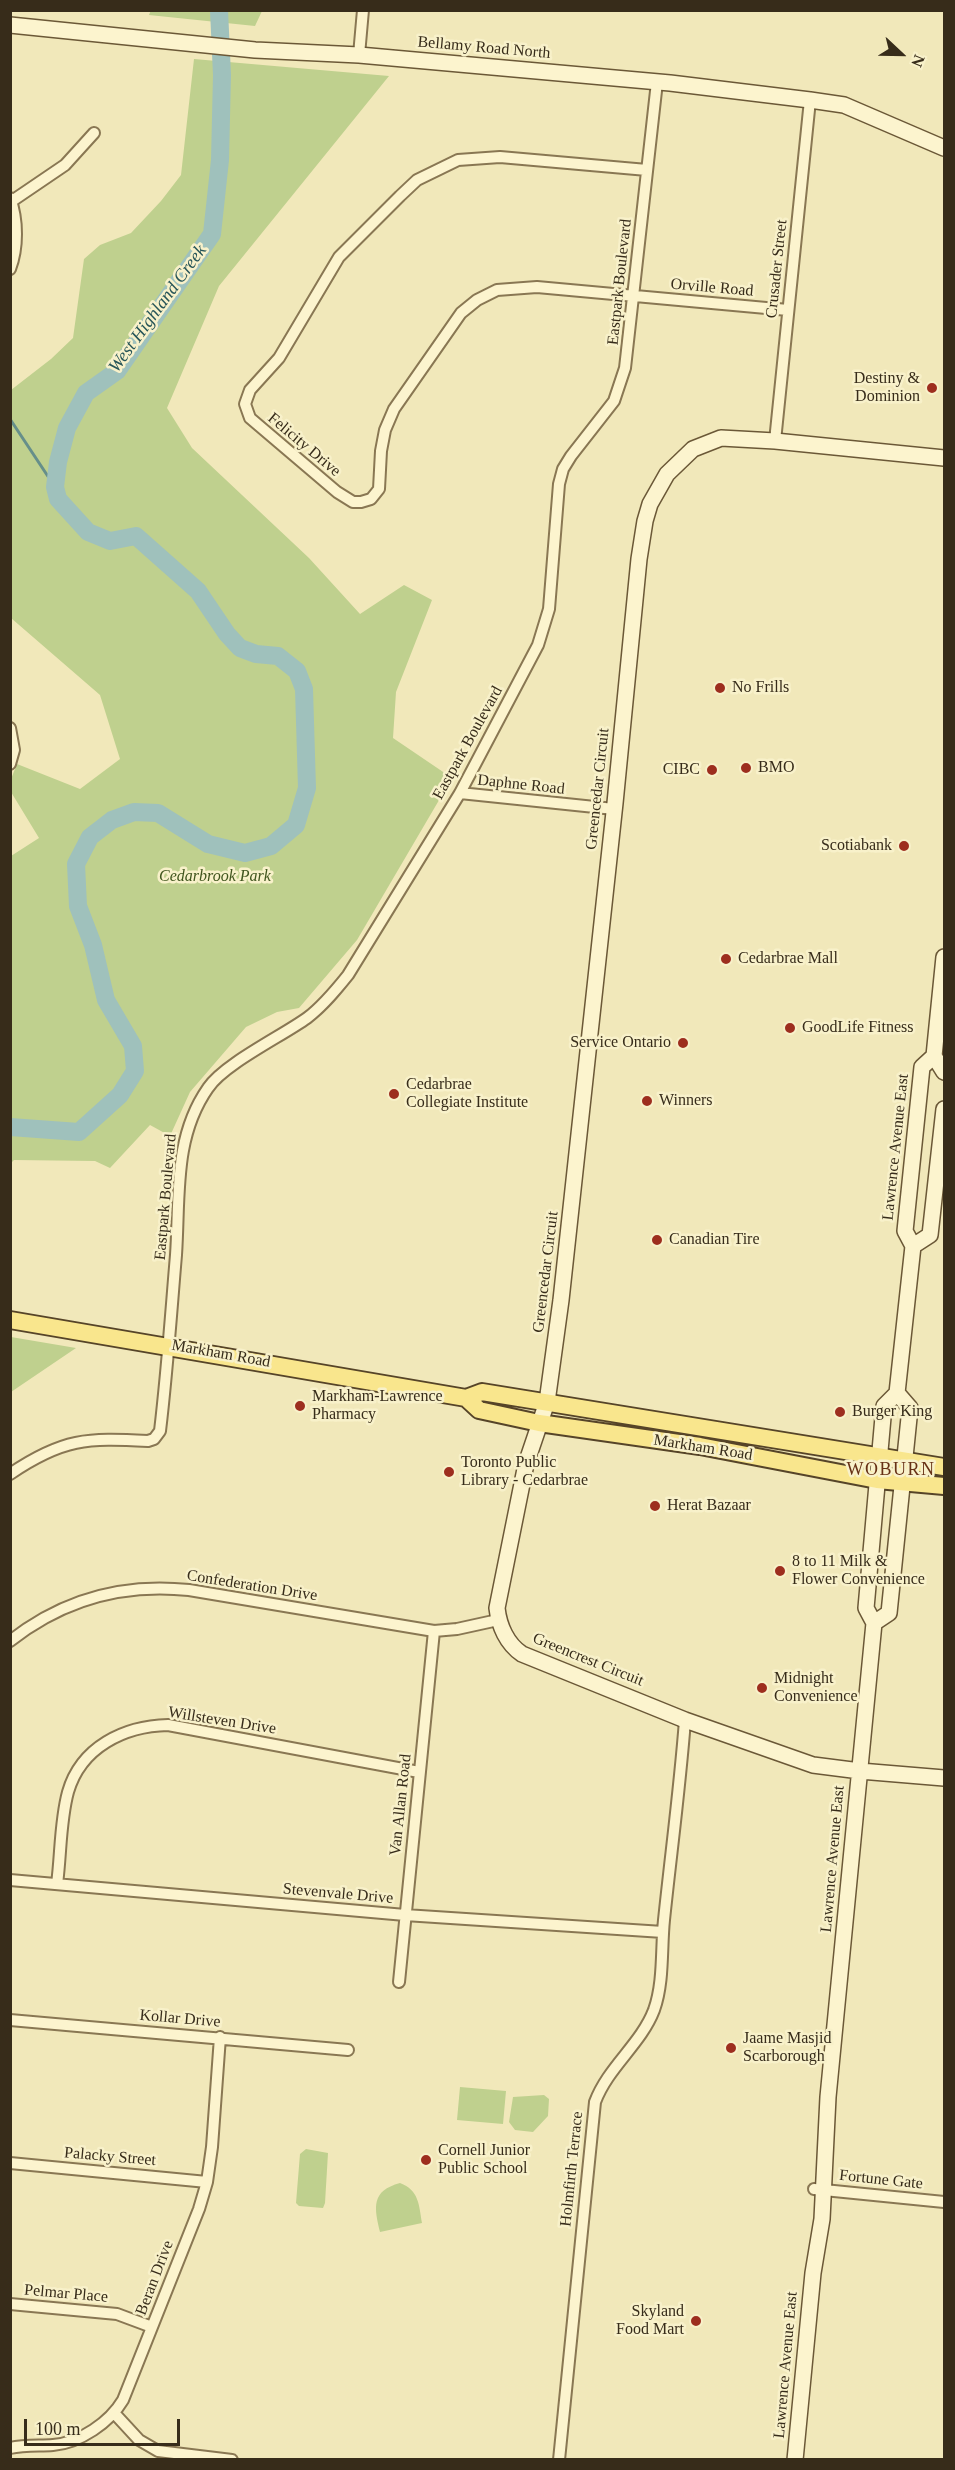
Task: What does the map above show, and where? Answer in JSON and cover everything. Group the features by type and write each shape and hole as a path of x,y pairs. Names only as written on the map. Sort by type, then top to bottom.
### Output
{"main road":[{"name":"Markham Road","path":"10,1320 466,1398 482,1392 945,1467"},
{"name":"Markham Road","path":"466,1398 479,1410 539,1423 700,1446 877,1480 945,1486"}],"street":[{"path":"359,55 363,10"},
{"name":"Bellamy Road North","path":"10,25 255,50 359,55 657,82 810,100 844,105 945,148"},
{"name":"Eastpark Boulevard","path":"10,1474 43,1453 80,1441 103,1438 146,1441 154,1439 160,1431 186,1130 208,1088 223,1072 309,1017 330,998 348,975 460,793 538,645 549,609 559,484 563,469 614,401 626,368 657,82"},
{"name":"Crusader Street","path":"775,441 810,100"},
{"path":"10,269 15,259 16,233 11,200 65,165 93,133"},
{"name":"Felicity Drive","path":"634,296 537,287 497,290 477,300 461,313 394,410 381,451 379,489 371,499 361,502 352,502 337,492 259,428 246,412 245,404 250,390 279,358 339,256 417,180 458,160 479,157 647,170"},
{"name":"Orville Road","path":"634,296 788,310"},
{"name":"Greencedar Circuit","path":"547,1402 573,1206 639,559 650,504 667,474 693,449 721,438 775,441 945,458"},
{"path":"10,728 14,750 10,764"},
{"name":"Daphne Road","path":"460,793 614,810"},
{"name":"Lawrence Avenue East","path":"795,2460 874,1623 866,1608 884,1406 897,1393 913,1246 905,1231 922,1067 934,1056 945,957"},
{"path":"934,1056 945,1072"},
{"path":"913,1246 930,1235 945,1109"},
{"path":"874,1623 889,1613 905,1461 910,1406 897,1393"},
{"path":"498,1620 497,1597 526,1464 547,1402"},
{"name":"Confederation Drive","path":"10,1641 28,1627 73,1603 120,1591 159,1588 189,1590 434,1631 457,1629 498,1620"},
{"name":"Greencrest Circuit","path":"498,1620 509,1642 522,1654 685,1720 813,1765 945,1778"},
{"name":"Van Allan Road","path":"399,1982 434,1631"},
{"name":"Holmfirth Terrace","path":"560,2460 595,2102 606,2079 654,2010 659,1988 685,1720"},
{"name":"Willsteven Drive","path":"57,1884 68,1792 78,1770 98,1747 117,1735 138,1728 168,1725 419,1773"},
{"name":"Stevenvale Drive","path":"10,1880 405,1915 663,1932"},
{"name":"Kollar Drive","path":"10,2020 348,2050"},
{"name":"Beran Drive","path":"115,2414 199,2209 207,2182 220,2037"},
{"name":"Palacky Street","path":"10,2163 207,2182"},
{"name":"Fortune Gate","path":"819,2189 945,2202"},
{"name":"Pelmar Place","path":"10,2304 117,2314 152,2327"},
{"path":"10,2448 23,2445 61,2444 93,2430 115,2414 139,2440 158,2451 232,2460"}],"green space":[{"path":"151,10 262,11 255,26 149,15"},
{"name":"Cedarbrook Park","path":"194,59 389,76 219,286 167,408 192,448 309,558 360,614 404,585 432,600 396,692 393,738 452,778 357,940 299,1008 277,1012 246,1027 190,1092 170,1136 150,1125 110,1168 95,1161 14,1160 11,1163 11,856 39,838 11,792 11,779 17,764 80,789 120,759 100,695 11,618 11,390 51,359 73,338 84,259 100,245 131,233 161,201 181,175"},
{"path":"11,1337 76,1348 11,1392"},
{"path":"460,2087 506,2091 503,2124 457,2120"},
{"path":"544,2095 549,2099 548,2116 533,2132 515,2130 509,2122 513,2097"},
{"path":"306,2149 328,2153 323,2208 299,2206 296,2203 300,2154"},
{"path":"400,2183 415,2194 422,2223 380,2232 376,2208 379,2195 391,2186"}],"waterway":[{"name":"West Highland Creek","path":"10,1127 79,1132 120,1095 135,1071 133,1046 106,1000 93,945 78,906 76,864 90,837 112,820 134,812 158,813 208,844 245,853 271,846 296,825 307,788 304,689 297,671 278,656 256,654 240,648 227,634 198,591 136,536 110,541 88,532 58,499 55,487 58,462 67,428 86,393 117,371 212,234 220,160 222,75 219,10"},
{"path":"10,419 55,487"}],"place":[{"name":"Destiny & Dominion","path":"932,388"},
{"name":"No Frills","path":"720,688"},
{"name":"BMO","path":"746,768"},
{"name":"CIBC","path":"712,770"},
{"name":"Scotiabank","path":"904,846"},
{"name":"Cedarbrae Mall","path":"726,959"},
{"name":"GoodLife Fitness","path":"790,1028"},
{"name":"Service Ontario","path":"683,1043"},
{"name":"Cedarbrae Collegiate Institute","path":"394,1094"},
{"name":"Winners","path":"647,1101"},
{"name":"Canadian Tire","path":"657,1240"},
{"name":"Markham-Lawrence Pharmacy","path":"300,1406"},
{"name":"Burger King","path":"840,1412"},
{"name":"Toronto Public Library - Cedarbrae","path":"449,1472"},
{"name":"Herat Bazaar","path":"655,1506"},
{"name":"8 to 11 Milk & Flower Convenience","path":"780,1571"},
{"name":"Midnight Convenience","path":"762,1688"},
{"name":"Jaame Masjid Scarborough","path":"731,2048"},
{"name":"Cornell Junior Public School","path":"426,2160"},
{"name":"Skyland Food Mart","path":"696,2321"}],"district":[{"name":"WOBURN","path":"891,1470"}]}
